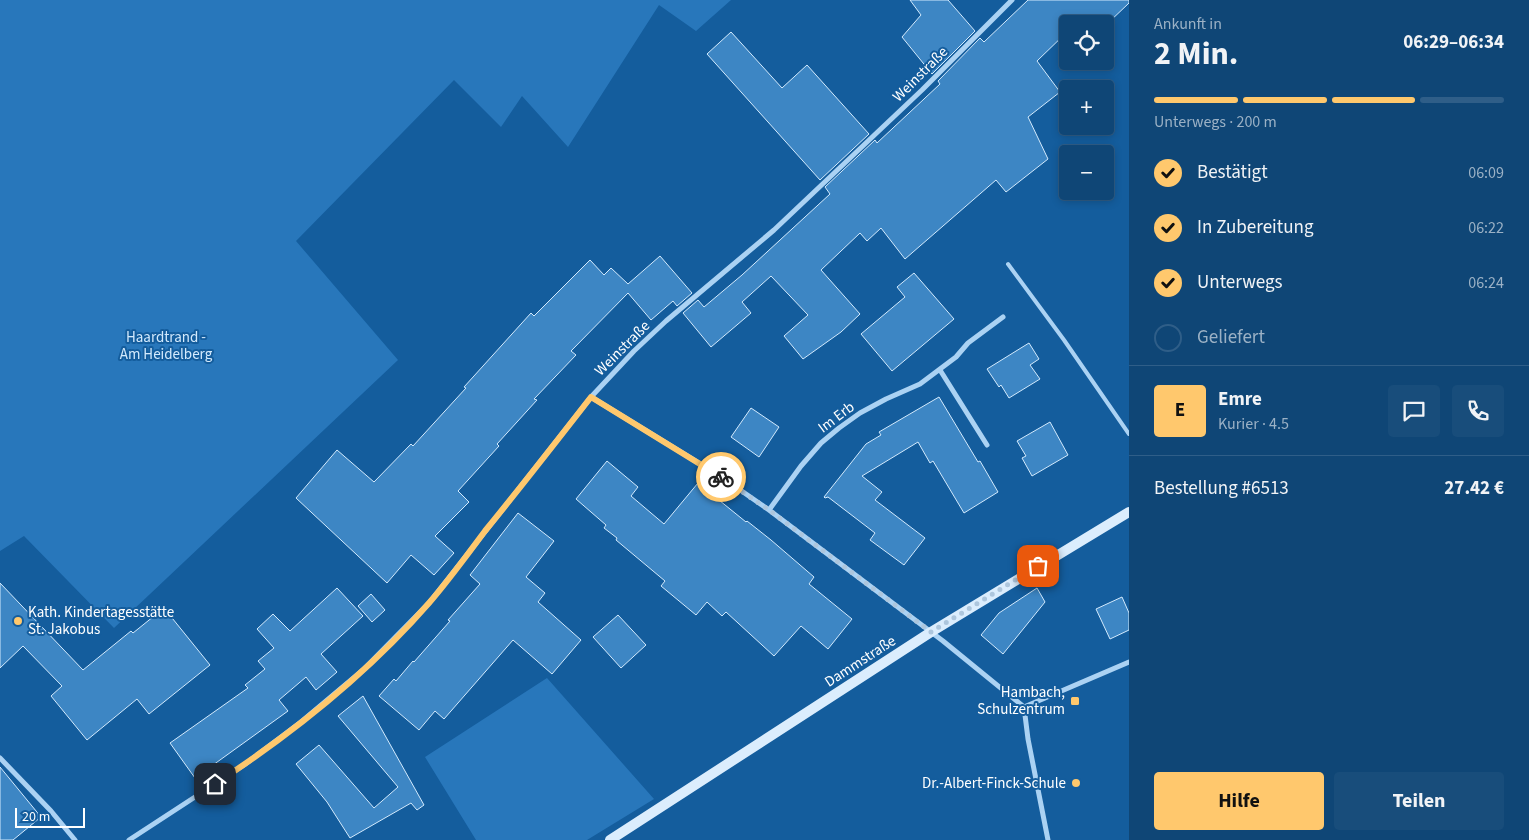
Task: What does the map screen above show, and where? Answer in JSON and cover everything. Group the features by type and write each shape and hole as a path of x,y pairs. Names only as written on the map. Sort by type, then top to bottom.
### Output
{"street":[{"name":"Weinstraße","path":"129,840 244,765 301,722 363,670 429,603 591,397 634,351 740,261 787,218 922,90 1012,0"},
{"name":"Im Erb","path":"769,510 801,466 821,443 839,428 860,413 920,384 956,357 968,343 1003,317"},
{"path":"940,370 987,445"},
{"path":"591,397 720,476 769,510 931,632 1024,706 1028,739 1048,840"},
{"name":"Dammstraße","path":"610,840 931,632 1129,512"},
{"path":"1024,706 1129,662"},
{"path":"0,758 51,811 75,840"}],"lane":[{"path":"1008,264 1064,340 1129,434"}],"green space":[{"name":"Haardtrand - Am Heidelberg","path":"0,0 731,0 696,31 659,5 568,147 522,96 501,127 454,80 296,241 398,360 114,628 24,536 0,551"},
{"path":"547,678 654,799 587,840 476,840 425,757"}],"building":[{"path":"910,0 948,0 975,31 932,74 902,37 921,15"},
{"path":"1028,0 1129,0 1129,3 1114,17 1114,15 1059,15 1059,40 1037,61 1059,93 1028,117 1048,159 1006,192 996,180 905,259 881,228 867,241 860,233 821,270 860,314 841,332 803,359 784,336 808,315 771,276 742,302 751,313 711,347 683,313 698,300 704,307 742,275 830,194 825,187 875,140 877,143 940,84 938,81 980,38 984,42"},
{"path":"731,32 782,88 807,65 869,134 820,180 707,54"},
{"path":"660,256 692,293 677,306 673,301 651,320 628,293 571,351 576,355 534,399 537,400 458,491 469,502 435,536 454,553 434,575 411,555 387,583 296,498 337,450 374,482 411,444 413,446 531,313 534,316 590,260 604,275 611,268 628,284"},
{"path":"914,273 954,319 892,371 861,334 905,297 897,287"},
{"path":"1029,343 1039,359 1030,365 1040,379 1009,398 987,369"},
{"path":"939,397 998,492 964,513 933,461 930,463 918,442 862,476 882,492 875,500 925,538 904,565 870,540 875,533 828,497 824,497 866,444 881,435 879,432"},
{"path":"751,408 779,427 759,457 731,437"},
{"path":"1050,422 1068,455 1032,476 1022,458 1026,456 1017,441"},
{"path":"607,461 638,487 631,496 664,524 698,483 771,540 814,577 809,584 852,619 828,649 801,626 774,656 726,612 722,616 707,602 696,615 661,586 665,581 616,540 617,538 604,528 606,525 576,499"},
{"path":"518,513 554,541 526,577 545,593 538,602 581,640 552,674 513,640 444,719 435,711 419,730 379,696 394,679 396,681 414,662 480,584 470,575"},
{"path":"0,583 83,670 131,631 133,633 164,608 210,665 149,714 137,699 87,740 51,696 62,686 23,646 0,668"},
{"path":"337,588 363,616 321,654 337,672 316,690 306,677 279,700 288,711 195,778 170,743 248,688 245,685 265,669 258,661 274,648 257,629 273,614 290,631"},
{"path":"1037,588 1045,602 1003,654 981,635 999,613"},
{"path":"371,594 385,610 372,622 358,606"},
{"path":"1122,597 1129,613 1129,630 1110,639 1096,609"},
{"path":"618,615 646,645 621,668 593,637"},
{"path":"363,696 424,805 417,810 411,803 350,838 327,802 296,764 319,745 374,808 398,787 338,716"},
{"path":"0,767 41,817 13,840 0,840"}],"way so far":[{"path":"721,477 844,565 931,632 1038,566"}],"place":[{"name":"Kath. Kindertagesstätte St. Jakobus","path":"18,621"},
{"name":"Hambach, Schulzentrum","path":"1075,701"},
{"name":"Dr.-Albert-Finck-Schule","path":"1076,783"}],"route":[{"path":"215,784 244,765 301,722 363,670 397,636 429,603 591,397 721,477"}]}
